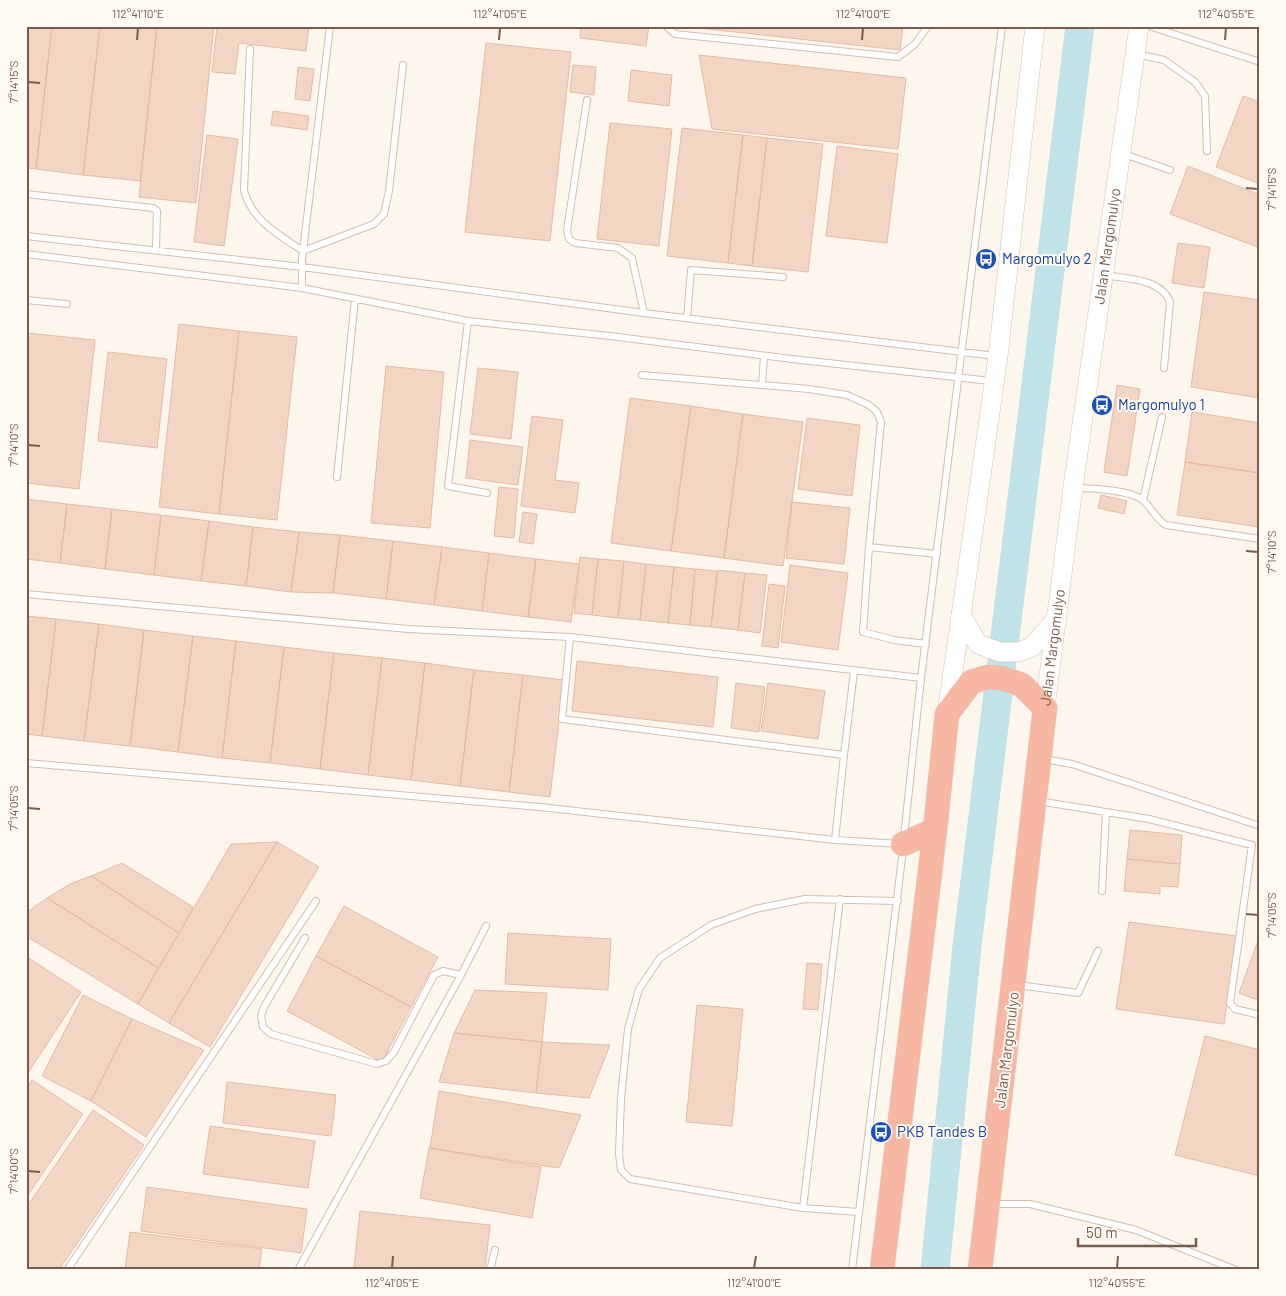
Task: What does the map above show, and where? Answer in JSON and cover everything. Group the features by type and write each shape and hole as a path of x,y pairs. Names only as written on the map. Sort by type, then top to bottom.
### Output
{"highway":[{"path":"882,1270 936,830 947,714 971,682 988,677 1002,678 1022,684 1045,708"},
{"name":"Jalan Margomulyo","path":"980,1270 1015,984 1045,708"},
{"path":"904,844 936,830"}],"main road":[{"path":"947,714 995,382 1035,26"},
{"name":"Jalan Margomulyo","path":"1045,708 1073,488 1138,26"},
{"path":"961,615 978,644 1000,652 1018,652 1032,647 1057,618"}],"lane":[{"path":"302,288 303,251 330,26"},
{"path":"666,26 675,34 898,57 915,44 928,26"},
{"path":"852,1270 898,901 921,678 1002,26"},
{"path":"1149,26 1260,62"},
{"path":"250,49 244,190 246,201 269,229 303,251"},
{"path":"1134,54 1164,60 1195,82 1205,96 1207,151"},
{"path":"303,251 374,224 384,214 390,190 403,66"},
{"path":"587,100 567,230 569,239 575,243 618,248 632,258 644,313"},
{"path":"1120,153 1170,170"},
{"path":"26,194 153,208 157,211 156,250"},
{"path":"26,236 302,267 644,313 998,356"},
{"path":"26,254 302,288 468,321 995,382"},
{"path":"687,317 691,270 783,277"},
{"path":"1103,275 1157,285 1167,294 1170,302 1164,368"},
{"path":"337,477 355,299"},
{"path":"26,300 67,304"},
{"path":"468,321 448,486 487,493"},
{"path":"762,385 764,356"},
{"path":"642,375 762,385 847,395 869,405 877,412 881,422 863,632 894,640 926,644"},
{"path":"1144,500 1162,417"},
{"path":"1073,488 1105,488 1144,500 1161,523 1166,525 1260,540"},
{"path":"869,547 937,554"},
{"path":"26,594 408,630 570,637 921,678"},
{"path":"570,637 562,719 844,756"},
{"path":"835,840 854,671"},
{"path":"1040,759 1072,764 1260,826"},
{"path":"26,762 540,806 835,840 904,844"},
{"path":"1035,801 1149,819 1260,848"},
{"path":"1102,891 1106,812"},
{"path":"1252,845 1230,1003 1236,1009 1260,1015"},
{"path":"859,1212 803,1208 630,1179 622,1170 619,1154 621,1098 628,1029 639,989 660,958 711,925 763,907 806,899 898,901"},
{"path":"803,1208 840,899"},
{"path":"67,1270 316,901"},
{"path":"298,1270 461,975 486,926"},
{"path":"306,938 264,1007 261,1016 263,1028 271,1034 378,1064 386,1061 394,1052 434,975 443,971 461,975"},
{"path":"1015,984 1078,993 1098,951"},
{"path":"987,1205 1030,1204 1136,1230 1236,1270"},
{"path":"490,1270 495,1250"}],"building":[{"path":"26,26 52,26 36,169 26,168"},
{"path":"52,26 100,26 83,175 36,169"},
{"path":"100,26 157,26 140,181 83,175"},
{"path":"157,26 214,26 196,203 139,197"},
{"path":"217,26 309,26 306,51 239,43 235,74 212,72"},
{"path":"581,26 649,26 646,46 580,38"},
{"path":"680,26 903,26 900,50"},
{"path":"486,43 571,52 550,241 465,232"},
{"path":"699,55 906,78 898,149 712,129"},
{"path":"573,65 596,67 594,95 570,92"},
{"path":"298,67 314,69 310,101 295,99"},
{"path":"631,70 672,75 669,106 628,101"},
{"path":"1243,96 1260,102 1260,184 1216,167"},
{"path":"273,111 309,116 307,130 271,125"},
{"path":"610,123 672,129 659,246 597,239"},
{"path":"682,128 743,135 728,263 667,256"},
{"path":"207,135 238,139 224,246 194,242"},
{"path":"743,135 767,138 752,266 728,263"},
{"path":"767,138 823,144 808,272 752,266"},
{"path":"837,146 898,154 887,243 826,236"},
{"path":"1188,166 1260,195 1260,248 1170,214"},
{"path":"1178,243 1210,247 1204,288 1172,283"},
{"path":"1204,292 1260,300 1260,398 1191,387"},
{"path":"179,324 239,331 219,514 159,507"},
{"path":"239,331 297,337 277,520 219,514"},
{"path":"27,333 95,340 79,489 26,483"},
{"path":"108,352 167,359 157,448 98,441"},
{"path":"386,366 444,372 430,528 371,523"},
{"path":"478,368 518,372 511,439 470,434"},
{"path":"1117,385 1140,389 1127,476 1104,472"},
{"path":"630,398 691,406 671,551 611,543"},
{"path":"691,406 743,414 724,558 671,551"},
{"path":"1192,412 1260,423 1260,473 1185,462"},
{"path":"743,414 803,422 783,566 724,558"},
{"path":"532,416 563,420 555,480 579,483 575,513 521,506"},
{"path":"807,418 860,425 852,496 798,489"},
{"path":"470,440 523,447 518,485 466,478"},
{"path":"1185,462 1260,473 1260,527 1177,515"},
{"path":"499,487 518,489 514,538 494,536"},
{"path":"1101,495 1127,501 1124,514 1098,508"},
{"path":"26,499 67,504 60,563 26,559"},
{"path":"792,502 850,508 844,564 786,558"},
{"path":"67,504 112,509 105,569 60,563"},
{"path":"112,509 161,515 154,575 105,569"},
{"path":"523,512 537,514 533,544 519,542"},
{"path":"161,515 209,521 201,581 154,575"},
{"path":"209,521 253,527 246,586 201,581"},
{"path":"253,527 299,532 291,592 246,586"},
{"path":"299,532 340,535 333,593 291,592"},
{"path":"340,535 393,541 386,599 333,593"},
{"path":"393,541 442,547 434,605 386,599"},
{"path":"442,547 489,553 482,611 434,605"},
{"path":"489,553 536,559 528,617 482,611"},
{"path":"580,557 598,559 592,615 574,613"},
{"path":"536,559 579,564 571,622 528,617"},
{"path":"598,559 624,561 618,618 592,615"},
{"path":"624,561 646,564 640,620 618,618"},
{"path":"646,564 674,567 668,623 640,620"},
{"path":"790,565 848,573 838,650 781,642"},
{"path":"674,567 695,569 690,625 668,623"},
{"path":"695,569 717,571 711,627 690,625"},
{"path":"718,570 745,573 738,630 711,627"},
{"path":"745,573 767,575 760,633 738,630"},
{"path":"769,584 785,586 778,648 762,646"},
{"path":"26,616 56,619 42,736 26,734"},
{"path":"56,619 99,624 84,741 42,736"},
{"path":"99,624 144,630 130,746 84,741"},
{"path":"144,630 193,636 178,752 130,746"},
{"path":"193,636 236,641 222,758 178,752"},
{"path":"236,641 284,647 270,763 222,758"},
{"path":"284,647 334,653 320,769 270,763"},
{"path":"334,653 382,658 368,775 320,769"},
{"path":"382,658 425,663 411,780 368,775"},
{"path":"577,661 718,677 713,727 572,711"},
{"path":"425,663 474,670 460,786 411,780"},
{"path":"474,670 523,675 509,792 460,786"},
{"path":"523,675 564,680 550,797 509,792"},
{"path":"736,683 765,687 759,732 731,728"},
{"path":"768,683 825,691 818,739 761,731"},
{"path":"1130,830 1182,835 1180,864 1127,859"},
{"path":"277,842 319,867 210,1047 169,1023"},
{"path":"277,842 169,1023 138,1004 231,844"},
{"path":"1127,859 1180,864 1178,887 1160,886 1160,894 1124,891"},
{"path":"122,863 193,907 179,933 91,876"},
{"path":"91,876 179,933 158,968 47,898 70,884"},
{"path":"47,898 158,968 138,1004 26,936 26,913"},
{"path":"344,906 438,957 411,1007 316,956"},
{"path":"1129,922 1237,936 1224,1024 1116,1009"},
{"path":"508,933 611,939 608,990 505,984"},
{"path":"1260,935 1260,1001 1239,993"},
{"path":"316,956 411,1007 382,1062 287,1011"},
{"path":"27,957 81,992 26,1076 26,959"},
{"path":"807,963 822,964 818,1010 803,1009"},
{"path":"475,990 547,993 542,1042 454,1033"},
{"path":"83,995 132,1019 91,1101 42,1076"},
{"path":"697,1005 743,1009 732,1126 686,1122"},
{"path":"132,1019 204,1050 146,1137 91,1101"},
{"path":"454,1033 542,1042 536,1093 439,1082"},
{"path":"1205,1036 1260,1050 1260,1176 1175,1155"},
{"path":"542,1042 610,1045 589,1098 536,1093"},
{"path":"32,1080 83,1114 26,1198 26,1089"},
{"path":"227,1082 336,1095 331,1136 223,1123"},
{"path":"439,1091 581,1115 559,1168 430,1148"},
{"path":"93,1110 144,1145 59,1270 26,1270 26,1208"},
{"path":"210,1126 315,1141 308,1188 203,1174"},
{"path":"429,1148 541,1167 532,1218 420,1198"},
{"path":"147,1187 307,1209 301,1253 141,1231"},
{"path":"360,1211 490,1225 485,1270 382,1270 354,1267"},
{"path":"130,1232 262,1249 259,1270 125,1270"}],"waterway":[{"path":"935,1270 967,946 1080,26"}],"place":[{"name":"Margomulyo 2","path":"986,259"},
{"name":"Margomulyo 1","path":"1102,405"},
{"name":"PKB Tandes B","path":"881,1132"}]}
